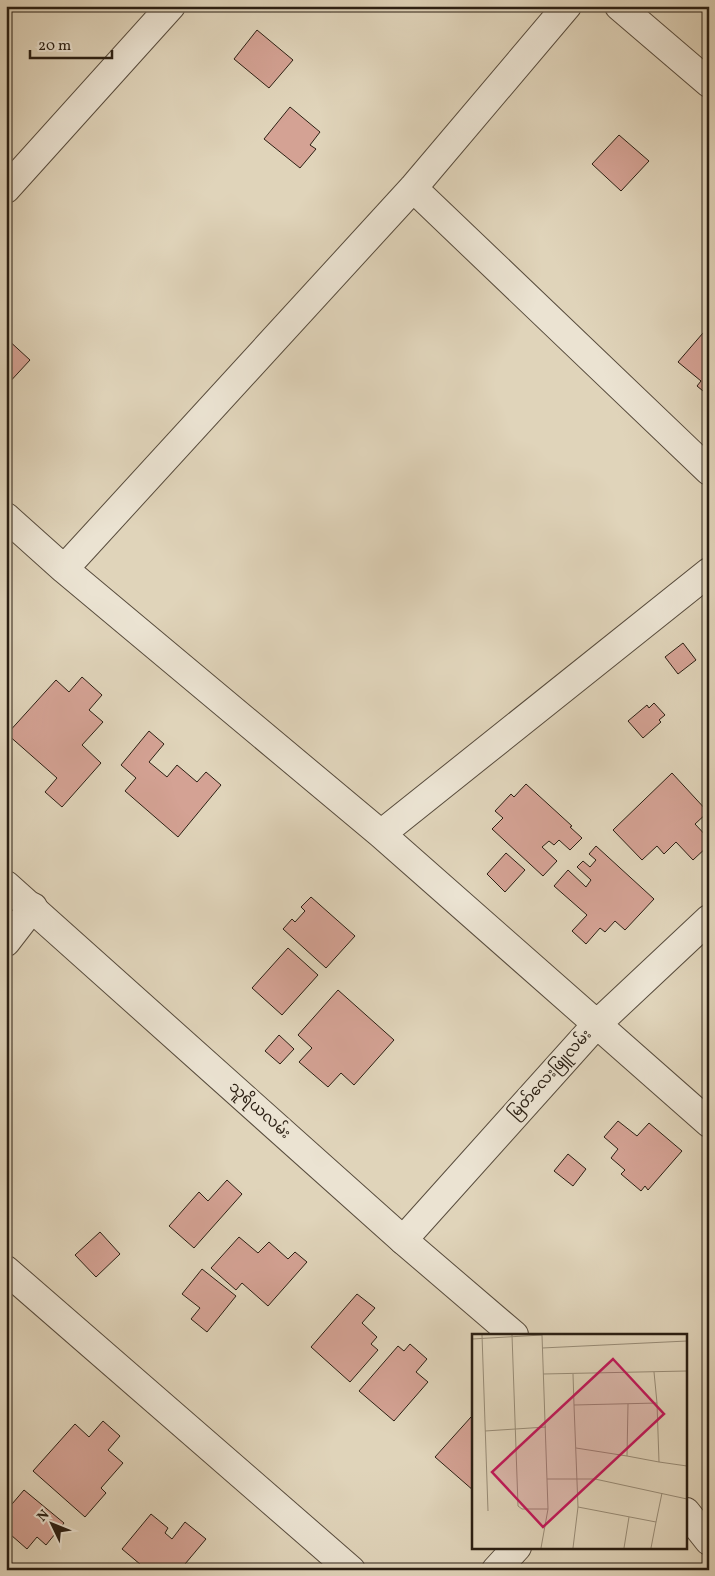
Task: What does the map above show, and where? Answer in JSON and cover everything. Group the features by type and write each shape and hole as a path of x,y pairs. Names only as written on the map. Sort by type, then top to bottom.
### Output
{"street":[{"path":"6,188 171,6"},
{"path":"64,569 413,188 566,6"},
{"path":"619,6 709,83"},
{"path":"413,188 709,471"},
{"path":"6,517 64,569 381,834 709,1123"},
{"path":"381,834 709,572"},
{"name":"သူရိယလမ်း","path":"6,885 403,1240 513,1334"},
{"path":"6,942 32,907"},
{"name":"မြတ်လေးဖြူလမ်း","path":"403,1240 596,1024 709,919"},
{"path":"6,1270 351,1570"},
{"path":"688,1515 709,1541"},
{"path":"496,1570 516,1548"}],"building":[{"path":"324,6 337,6 331,12"},
{"path":"257,30 293,60 269,88 234,59"},
{"path":"290,107 320,132 310,145 316,149 300,168 264,139"},
{"path":"619,135 649,161 621,191 592,164"},
{"path":"709,326 709,396 697,386 701,381 678,362"},
{"path":"6,338 30,360 6,386"},
{"path":"683,643 696,660 678,674 665,657"},
{"path":"82,677 102,695 89,710 103,722 82,745 101,763 62,807 45,792 57,778 7,734 56,680 69,692"},
{"path":"654,703 665,715 659,720 661,722 643,738 628,721 647,705 649,708"},
{"path":"149,731 164,744 149,762 167,777 177,765 197,782 206,772 221,785 178,837 125,791 136,778 121,765"},
{"path":"672,773 708,812 695,824 709,839 709,845 693,860 676,842 664,854 657,846 642,860 613,830"},
{"path":"526,784 572,826 570,827 582,838 570,850 559,840 554,845 549,841 542,847 557,861 543,876 492,829 503,818 495,811 511,794 514,797"},
{"path":"596,846 654,899 625,930 615,921 605,932 600,928 586,944 572,931 587,915 554,886 568,870 586,887 591,880 577,867 583,861 590,867 596,860 589,854"},
{"path":"506,853 525,870 505,892 487,874"},
{"path":"311,897 355,936 326,968 283,929 292,919 295,922 305,911 301,907"},
{"path":"288,948 318,975 282,1015 252,988"},
{"path":"338,990 394,1040 354,1085 341,1073 328,1087 299,1062 312,1048 298,1035"},
{"path":"279,1035 294,1049 280,1064 265,1051"},
{"path":"618,1121 637,1136 649,1123 682,1151 648,1190 645,1186 641,1191 621,1174 625,1170 611,1158 618,1149 604,1137"},
{"path":"568,1154 586,1169 573,1186 554,1171"},
{"path":"227,1180 242,1194 194,1248 169,1226 199,1192 208,1201"},
{"path":"100,1232 120,1254 96,1277 75,1255"},
{"path":"239,1237 258,1253 269,1242 288,1259 295,1252 307,1262 268,1306 242,1283 236,1290 211,1268"},
{"path":"202,1269 236,1296 207,1332 191,1319 200,1308 182,1294"},
{"path":"357,1294 375,1308 362,1323 377,1337 371,1344 378,1350 350,1382 311,1347"},
{"path":"410,1344 427,1359 416,1372 428,1382 394,1421 359,1391 398,1346 404,1351"},
{"path":"471,1417 472,1418 472,1489 435,1457"},
{"path":"103,1421 120,1436 108,1450 123,1463 101,1488 106,1493 85,1517 33,1471 75,1424 89,1437"},
{"path":"24,1490 64,1523 46,1545 37,1537 27,1549 11,1535 6,1541 6,1511"},
{"path":"151,1514 168,1528 165,1533 172,1539 185,1522 206,1539 180,1570 147,1570 122,1549"}]}
